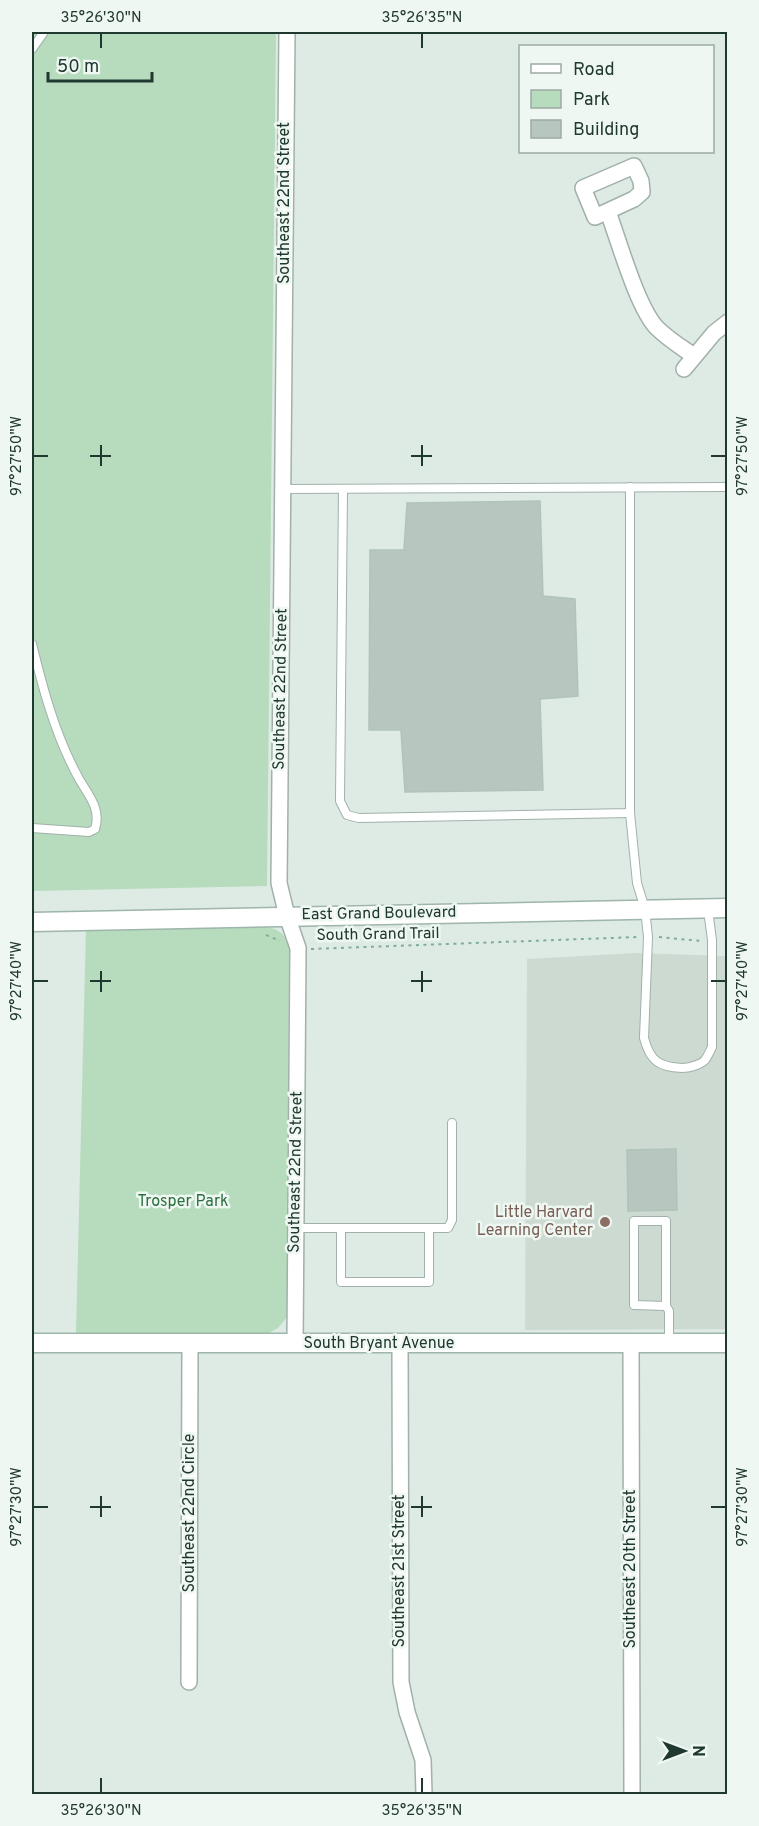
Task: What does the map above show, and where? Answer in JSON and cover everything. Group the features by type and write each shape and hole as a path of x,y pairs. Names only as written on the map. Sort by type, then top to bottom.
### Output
{"street":[{"name":"Southeast 22nd Street","path":"287,32 279,883 298,948 295,1344"},
{"path":"608,212 639,297 656,326 694,356"},
{"path":"684,369 714,333 728,322"},
{"name":"East Grand Boulevard","path":"32,922 728,908"},
{"name":"South Bryant Avenue","path":"32,1343 728,1343"},
{"name":"Southeast 22nd Circle","path":"189,1682 190,1343"},
{"name":"Southeast 21st Street","path":"400,1343 401,1682 407,1712 423,1760 424,1794"},
{"name":"Southeast 20th Street","path":"631,1343 632,1794"}],"lane":[{"path":"32,49 44,32"},
{"path":"630,487 630,813 637,883 645,909 648,937 644,1038 648,1052 666,1068 688,1068 704,1061 712,1047 712,940 708,908"},
{"path":"283,489 728,487"},
{"path":"343,489 340,801 347,814 359,818 630,813"},
{"path":"32,644 52,717 77,775 97,810 98,819 95,829 89,832 32,828"},
{"path":"296,1228 448,1228 452,1220 452,1123"},
{"path":"666,1306 634,1305 634,1221 666,1221 666,1306 669,1311 669,1343"},
{"path":"341,1229 341,1282 429,1282 429,1228"}],"path":[{"name":"South Grand Trail","path":"258,932 298,948 381,948 648,937 687,941 712,940"}],"shaded area":[{"path":"636,953 727,956 727,1329 525,1330 527,959"}],"green space":[{"path":"32,32 276,32 267,886 32,891"},
{"name":"Trosper Park","path":"260,925 278,931 289,945 287,1317 278,1328 267,1334 76,1333 86,928"}],"building":[{"path":"540,501 543,596 575,599 578,696 540,699 543,790 405,792 401,730 369,730 370,550 404,550 407,503"},
{"path":"676,1149 677,1210 628,1211 627,1150"}],"place":[{"name":"Little Harvard Learning Center","path":"605,1222"}]}
